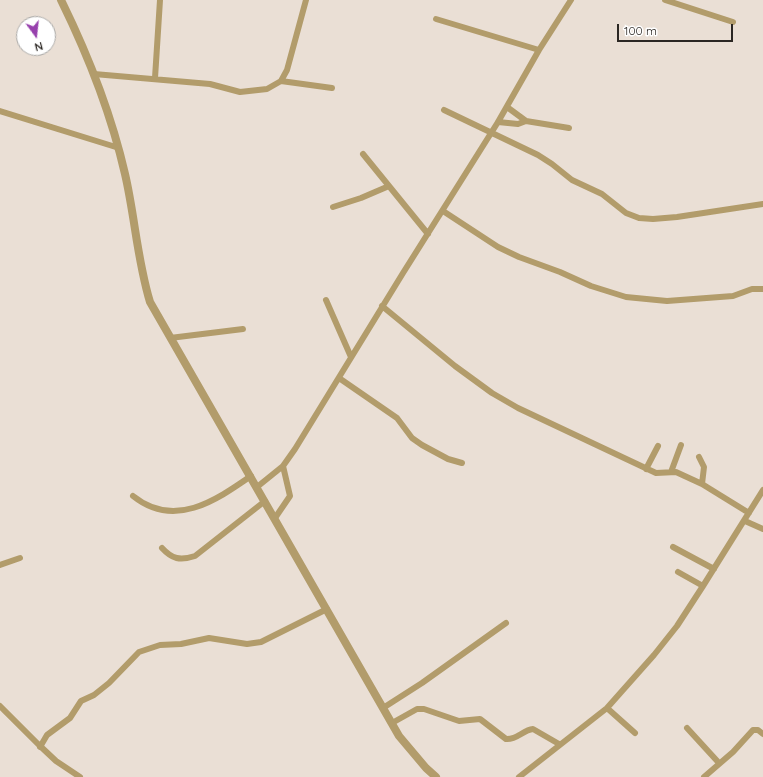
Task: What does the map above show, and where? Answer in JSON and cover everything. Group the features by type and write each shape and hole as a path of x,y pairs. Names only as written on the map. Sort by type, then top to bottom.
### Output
{"street":[{"path":"61,0 94,74 119,148 131,201 138,256 150,302 399,736 426,768 436,777"},
{"path":"155,78 160,0"},
{"path":"257,487 283,466 443,211 507,107 539,50 571,0"},
{"path":"665,0 734,22"},
{"path":"94,74 155,78 210,84 240,92 267,89 281,81 287,70 304,1"},
{"path":"436,20 539,50"},
{"path":"281,81 332,88"},
{"path":"507,107 526,121 570,128"},
{"path":"444,110 538,155 572,180 602,194 626,213 639,218 653,219 677,217 763,204"},
{"path":"0,111 119,148"},
{"path":"498,122 518,124 526,121"},
{"path":"363,154 428,234"},
{"path":"333,207 361,198 389,186"},
{"path":"443,211 498,247 519,257 560,272 591,286 626,297 667,301 733,296 752,289 763,289"},
{"path":"326,300 351,357"},
{"path":"382,306 456,366 492,393 518,408 646,469 661,474 671,472 702,484 749,513"},
{"path":"170,338 243,329"},
{"path":"339,378 397,418 412,438 422,445 448,459 462,463"},
{"path":"671,472 681,445"},
{"path":"646,469 658,446"},
{"path":"699,456 705,471 702,484"},
{"path":"275,518 290,496 283,466"},
{"path":"133,496 148,507 160,510 185,510 221,497 251,476"},
{"path":"519,777 559,744 607,708 654,655 677,626 745,521 763,490"},
{"path":"162,548 168,555 176,559 185,560 195,556 265,501"},
{"path":"745,521 763,529"},
{"path":"673,548 714,569"},
{"path":"0,565 20,558"},
{"path":"678,572 703,586"},
{"path":"40,746 47,735 70,718 81,701 94,695 105,687 140,652 160,645 181,644 210,638 247,644 261,642 327,610"},
{"path":"383,708 422,683 506,624"},
{"path":"0,706 56,761 80,777"},
{"path":"607,708 635,733"},
{"path":"392,724 417,709 424,709 459,720 480,719 506,739 514,738 529,729 533,729 559,744"},
{"path":"687,728 719,763"},
{"path":"704,777 732,752 753,730 758,730 763,734"}]}
